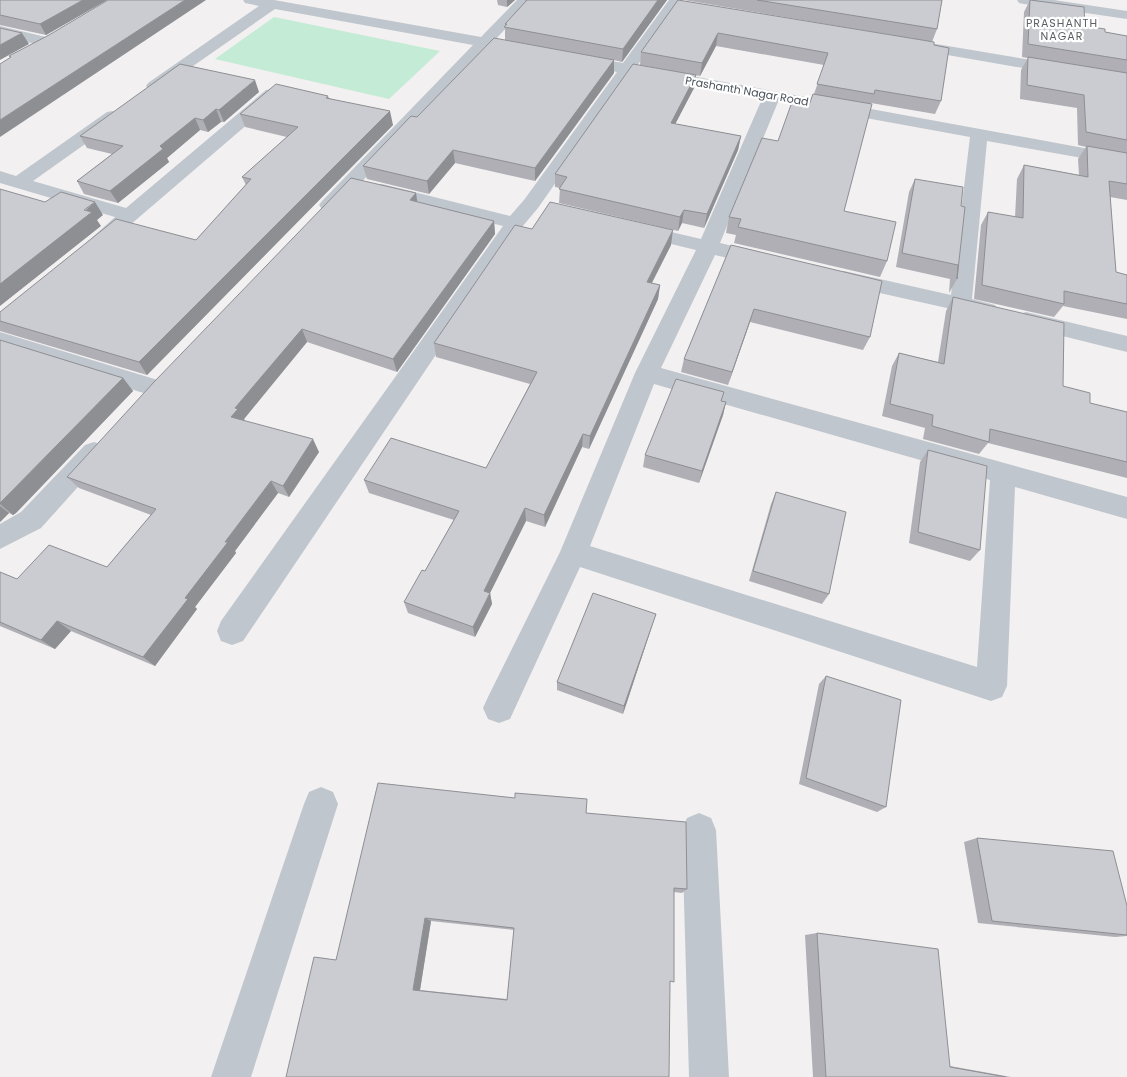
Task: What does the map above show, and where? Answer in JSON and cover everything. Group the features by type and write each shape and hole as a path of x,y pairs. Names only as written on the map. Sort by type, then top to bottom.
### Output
{"street":[{"path":"250,0 541,53"},
{"path":"317,218 351,183 403,114 485,42 525,0"},
{"path":"1024,0 1127,15"},
{"path":"144,94 272,4"},
{"path":"232,631 515,223 540,207 625,70 679,5"},
{"path":"0,31 48,42"},
{"path":"32,51 64,32"},
{"path":"894,42 1127,81"},
{"name":"Prashanth Nagar Road","path":"560,57 1127,161"},
{"path":"183,66 202,70"},
{"path":"84,252 284,88 260,83"},
{"path":"498,708 574,553 647,373 708,247 772,96"},
{"path":"19,182 128,105"},
{"path":"961,304 979,134"},
{"path":"0,177 130,215"},
{"path":"351,183 515,223"},
{"path":"615,225 786,265"},
{"path":"825,273 1127,344"},
{"path":"0,340 154,387"},
{"path":"647,373 1127,508"},
{"path":"1,538 31,520 108,436"},
{"path":"574,553 991,686 1003,473"},
{"path":"231,1077 321,804"},
{"path":"699,830 709,1077"}],"green space":[{"path":"274,17 440,51 389,99 215,59"}],"building":[{"path":"0,0 83,0 40,24 0,15"},
{"path":"108,0 185,0 0,120 0,64 11,57 9,56"},
{"path":"527,0 658,0 623,49 504,27"},
{"path":"678,0 934,42 934,45 949,48 941,101 875,90 874,94 817,84 828,53 718,33 702,63 641,52"},
{"path":"757,0 942,0 937,29"},
{"path":"1030,0 1084,7 1085,26 1105,29 1105,32 1127,36 1127,60 1028,44"},
{"path":"0,28 22,33 0,45"},
{"path":"494,38 614,60 535,168 453,150 427,181 363,166 411,116 417,117"},
{"path":"1028,57 1127,73 1127,140 1086,132 1084,95 1027,85"},
{"path":"180,64 255,80 219,110 216,109 203,120 195,118 160,146 163,149 110,191 77,181 123,146 80,136"},
{"path":"633,64 696,75 671,123 741,136 707,214 684,210 680,217 559,189 567,177 555,174"},
{"path":"276,84 328,96 326,98 390,111 139,362 0,321 0,312 116,219 196,240 251,179 242,177 298,127 240,114"},
{"path":"813,94 872,104 844,211 896,222 887,261 738,227 741,219 729,217 762,138 778,141 792,102 809,105"},
{"path":"1087,146 1127,153 1127,184 1109,181 1116,272 1127,275 1127,304 1064,291 1064,304 982,285 988,212 1023,218 1024,165 1088,177"},
{"path":"351,178 416,193 410,200 494,221 393,359 302,329 235,408 238,409 231,417 313,439 283,486 271,481 185,598 188,599 143,657 57,621 41,640 0,622 0,572 17,579 49,545 107,567 156,509 67,477 154,382"},
{"path":"915,179 963,187 961,206 965,207 957,279 958,265 902,253"},
{"path":"0,189 45,202 61,192 95,202 84,210 92,212 0,284"},
{"path":"550,202 673,230 647,282 660,285 590,436 583,434 544,515 525,508 484,591 490,593 473,627 404,602 422,570 425,571 459,511 364,480 391,438 486,468 537,372 434,343 515,225 532,229"},
{"path":"731,245 882,281 870,337 754,309 732,372 684,359"},
{"path":"953,297 1064,323 1063,386 1090,393 1090,403 1127,412 1127,462 990,429 989,442 932,426 933,415 890,404 899,353 944,364"},
{"path":"0,340 123,378 0,503"},
{"path":"676,379 724,392 721,401 726,402 702,471 645,455"},
{"path":"928,450 987,466 980,550 918,532"},
{"path":"776,492 846,512 829,594 753,571"},
{"path":"593,593 656,614 624,706 557,682"},
{"path":"826,676 901,700 886,807 806,778"},
{"path":"378,783 515,798 515,793 587,799 586,813 686,822 687,889 674,888 674,982 670,981 669,1077 286,1077 314,957 336,960","holes":["425,918 514,928 507,1000 413,990"]},
{"path":"977,838 1113,851 1127,906 1127,935 992,921"},
{"path":"817,933 938,949 950,1067 1006,1077 826,1077"}],"district":[{"name":"PRASHANTH NAGAR","path":"1062,29"}]}
